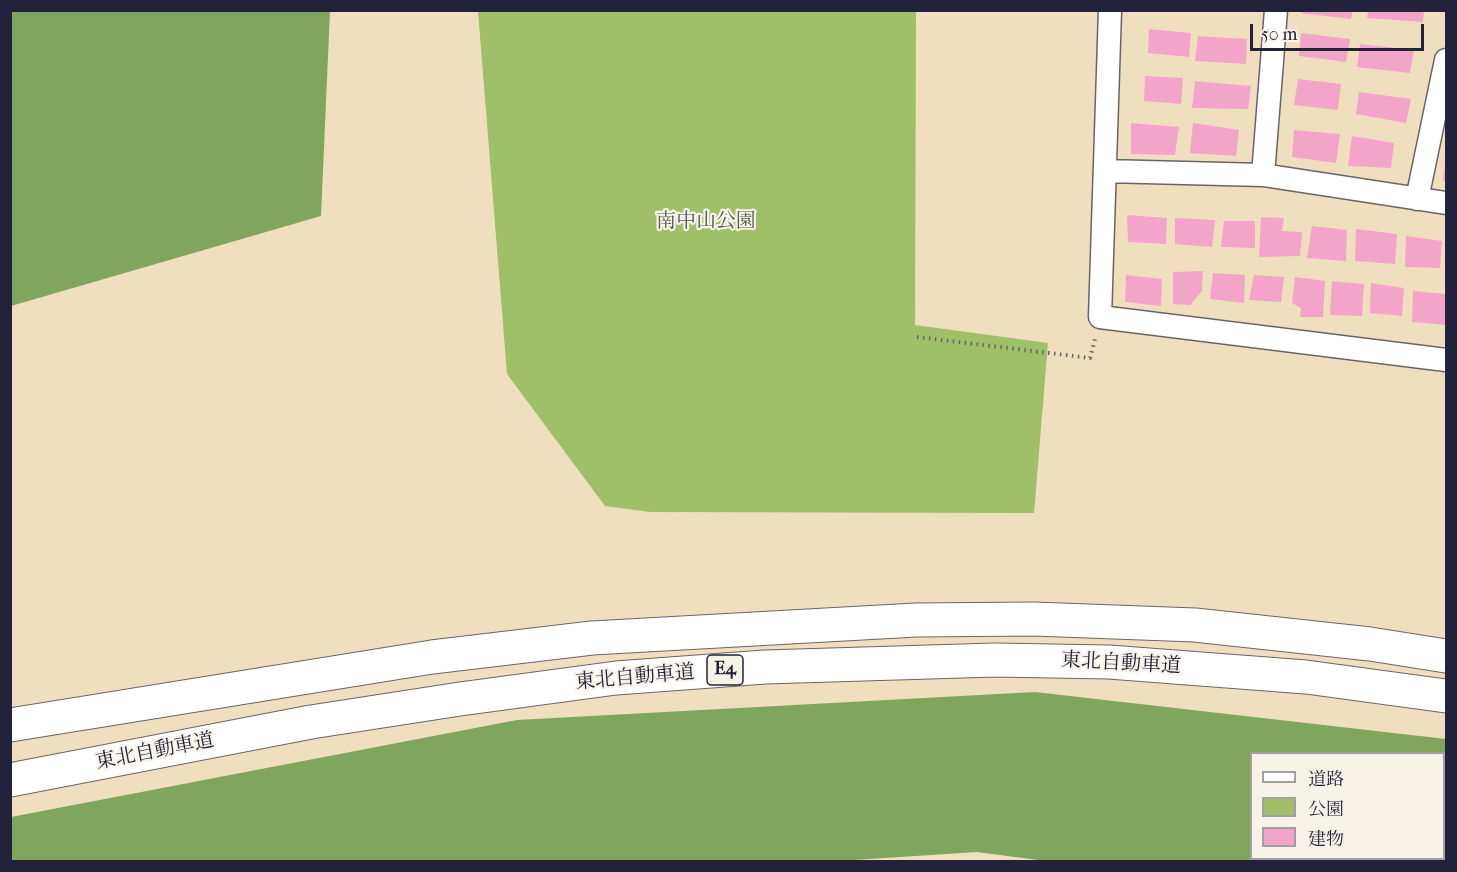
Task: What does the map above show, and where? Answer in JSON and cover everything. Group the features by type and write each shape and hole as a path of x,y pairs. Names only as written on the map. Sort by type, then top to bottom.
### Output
{"highway":[{"name":"東北自動車道","path":"10,725 432,657 592,638 916,620 1034,619 1195,625 1370,644 1446,656"},
{"name":"東北自動車道","path":"10,780 312,722 460,699 616,678 765,667 995,660 1108,662 1306,676 1446,696"}],"street":[{"path":"1110,10 1100,317 1446,360"},
{"path":"1263,175 1276,10"},
{"path":"1417,199 1446,60"},
{"path":"1105,171 1263,175 1446,203"}],"path":[{"path":"917,337 1090,358 1100,317"}],"green space":[{"path":"11,10 330,11 321,216 11,306"},
{"name":"南中山公園","path":"478,11 916,11 915,325 1048,343 1034,513 650,512 605,506 507,374"},
{"path":"1035,692 1446,739 1446,861 1053,862 977,852 823,862 11,861 11,817 517,720"}],"building":[{"path":"1302,10 1353,10 1351,19 1301,13"},
{"path":"1368,10 1424,10 1423,22 1367,18"},
{"path":"1149,29 1191,33 1189,57 1148,53"},
{"path":"1301,33 1350,39 1346,62 1299,56"},
{"path":"1198,36 1247,39 1246,64 1195,61"},
{"path":"1360,44 1414,50 1410,73 1357,67"},
{"path":"1145,76 1183,78 1181,104 1144,101"},
{"path":"1298,79 1341,84 1338,110 1294,105"},
{"path":"1195,81 1251,86 1248,109 1192,108"},
{"path":"1359,92 1411,99 1406,123 1356,114"},
{"path":"1131,123 1179,127 1175,155 1131,154"},
{"path":"1193,123 1239,130 1236,156 1190,153"},
{"path":"1294,130 1340,134 1336,163 1292,157"},
{"path":"1352,136 1394,143 1391,168 1348,166"},
{"path":"1445,162 1446,181 1443,181"},
{"path":"1127,215 1167,218 1166,244 1128,242"},
{"path":"1261,217 1284,218 1282,231 1302,232 1300,256 1259,257"},
{"path":"1175,218 1215,220 1212,247 1175,244"},
{"path":"1224,221 1255,221 1255,248 1221,247"},
{"path":"1312,226 1347,230 1346,261 1307,258"},
{"path":"1356,229 1397,234 1395,264 1355,261"},
{"path":"1406,236 1442,241 1440,268 1405,267"},
{"path":"1203,271 1202,291 1190,305 1173,304 1173,272"},
{"path":"1213,273 1245,275 1244,303 1210,299"},
{"path":"1126,275 1162,279 1161,306 1125,302"},
{"path":"1254,275 1284,277 1281,302 1249,300"},
{"path":"1295,277 1325,281 1323,317 1300,317 1301,308 1292,303"},
{"path":"1332,281 1364,284 1362,316 1330,315"},
{"path":"1371,283 1404,288 1402,316 1370,313"},
{"path":"1413,291 1446,294 1445,325 1412,322"}]}
